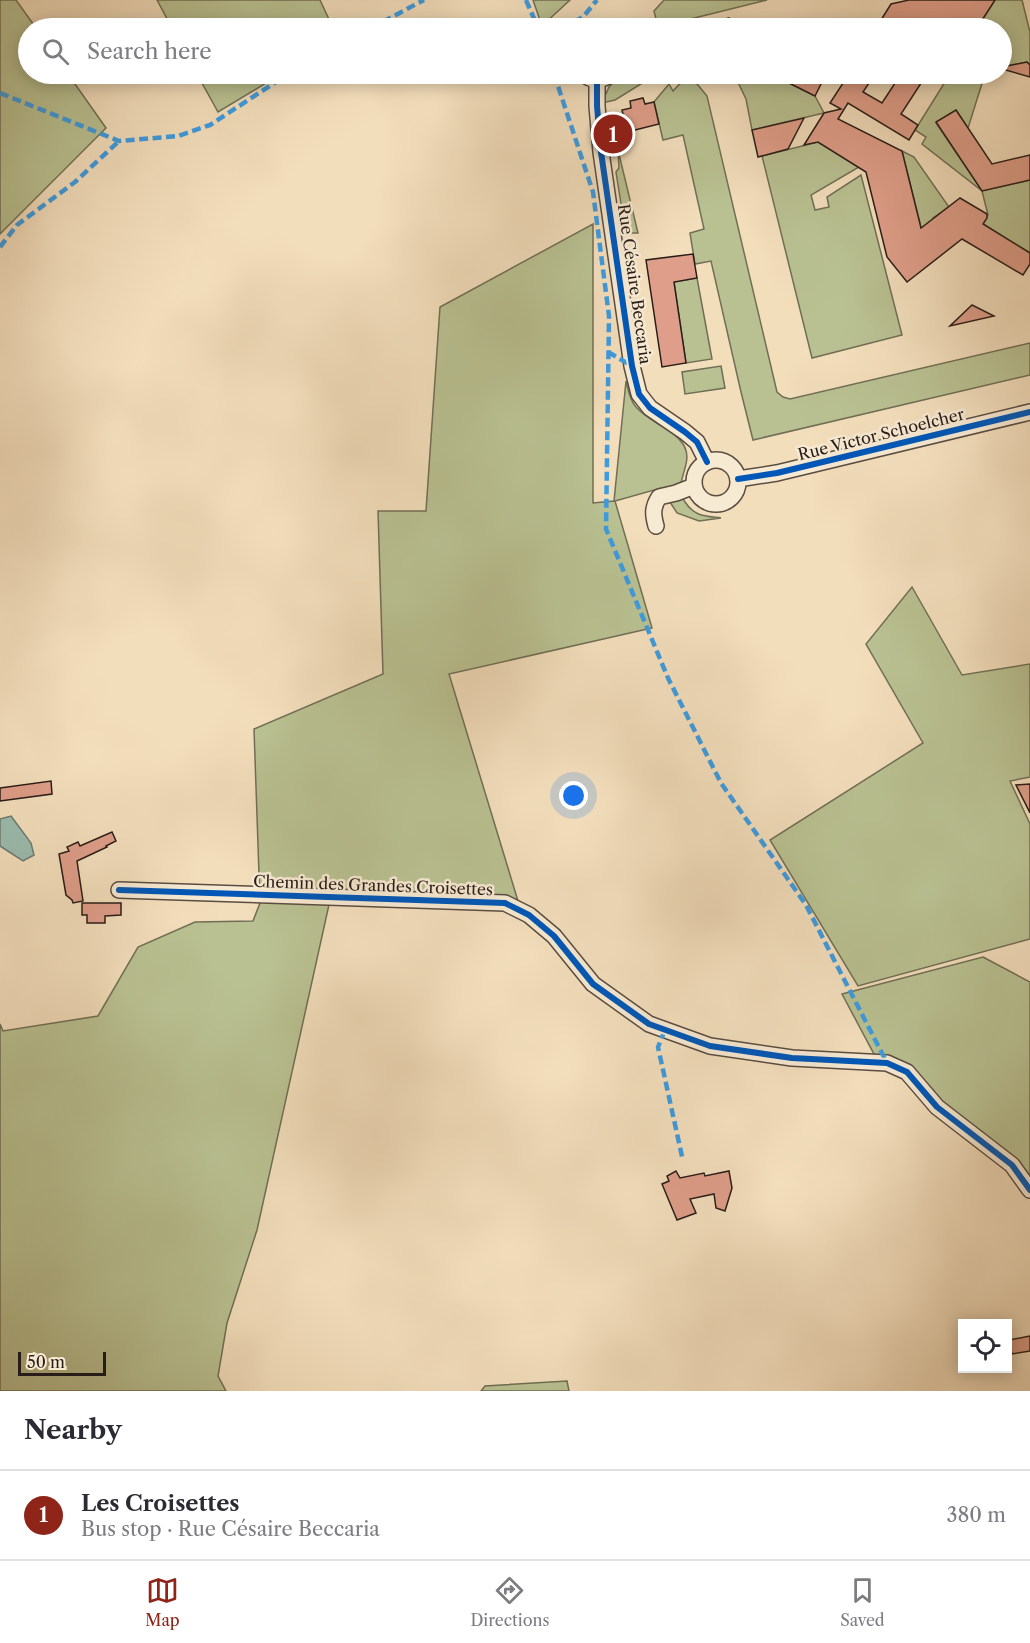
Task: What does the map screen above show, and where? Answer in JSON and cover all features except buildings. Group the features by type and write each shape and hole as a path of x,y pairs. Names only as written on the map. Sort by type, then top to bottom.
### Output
{"street":[{"name":"Rue Césaire Beccaria","path":"592,84 597,106 601,152 632,366 639,394 650,408 697,442 707,462"},
{"name":"Rue Victor Schoelcher","path":"738,478 777,473 1030,412"},
{"path":"713,460 724,462 734,468 738,478 739,484 735,495 720,504 714,505 703,500 694,486 698,469 713,460"},
{"path":"656,526 653,515 654,505 659,498 694,486"},
{"name":"Chemin des Grandes Croisettes","path":"118,891 505,903 529,915 554,936 593,984 649,1024 710,1046 792,1058 887,1063 907,1072 938,1107 1012,1165 1030,1190"}],"green space":[{"path":"0,0 16,0 29,18 18,18 18,84 75,84 106,128 0,234"},
{"path":"157,0 320,0 328,18 167,18"},
{"path":"533,0 570,0 551,18 539,18"},
{"path":"664,0 767,0 694,18 656,18 654,11"},
{"path":"995,0 1022,0 1030,32 1030,65 1027,62 1012,65 1012,18 983,18"},
{"path":"203,84 264,84 218,112"},
{"path":"612,84 641,84 615,100 602,103"},
{"path":"669,84 673,91 680,84 697,84 707,96 777,392 783,397 790,399 1030,343 1030,375 753,440 711,261 695,264 690,233 704,229 683,135 663,140 654,102"},
{"path":"739,84 791,84 815,96 824,113 752,130 746,99"},
{"path":"944,84 982,84 968,128 956,110 936,123 982,191 922,144 926,137 915,130"},
{"path":"818,142 859,167 811,195 815,210 829,207 827,197 861,175 902,335 812,358 762,156"},
{"path":"618,150 638,233 630,233 625,229 616,172 619,168"},
{"path":"902,151 914,157 949,207 933,218 939,227 893,264 888,248 920,223"},
{"path":"1030,180 1030,253 983,224 988,215 982,191"},
{"path":"593,224 593,503 614,501 626,381 636,407 683,444 687,459 681,495 685,502 697,513 721,518 699,521 677,513 661,488 615,501 652,628 449,674 518,901 332,891 257,1230 227,1323 218,1376 226,1391 0,1391 0,1024 3,1031 98,1016 138,947 195,922 253,921 260,903 254,729 383,674 378,511 426,511 440,307"},
{"path":"697,278 712,359 686,363 674,282"},
{"path":"721,366 725,388 685,394 682,372"},
{"path":"912,587 962,675 1030,664 1030,777 1010,781 1030,824 1030,939 858,986 770,840 923,743 866,644"},
{"path":"983,957 1030,982 1030,1184 884,1057 874,1054 842,994"},
{"path":"567,1381 569,1391 481,1391 485,1386"}],"shaded area":[{"path":"11,816 31,843 34,855 23,861 0,846 0,819"}],"marked path":[{"path":"390,18 424,0"},
{"path":"526,0 534,18"},
{"path":"581,18 597,0"},
{"path":"0,93 119,141 178,136 210,125 273,84"},
{"path":"557,84 593,192 609,316 606,529 668,678 721,783 806,905 887,1063"},
{"path":"0,247 17,225 75,182 119,141"},
{"path":"608,352 632,366"},
{"path":"665,1030 658,1047 683,1161"}],"cycle path":[{"path":"597,84 601,152 632,366 639,394 650,408 697,442 707,462"},
{"path":"738,479 777,473 1030,412"},
{"path":"119,890 505,903 529,915 554,936 593,984 649,1024 710,1046 792,1058 887,1063 907,1072 937,1107 1012,1165 1030,1190"}],"place":[{"name":"Les Croisettes","path":"613,134"}]}
